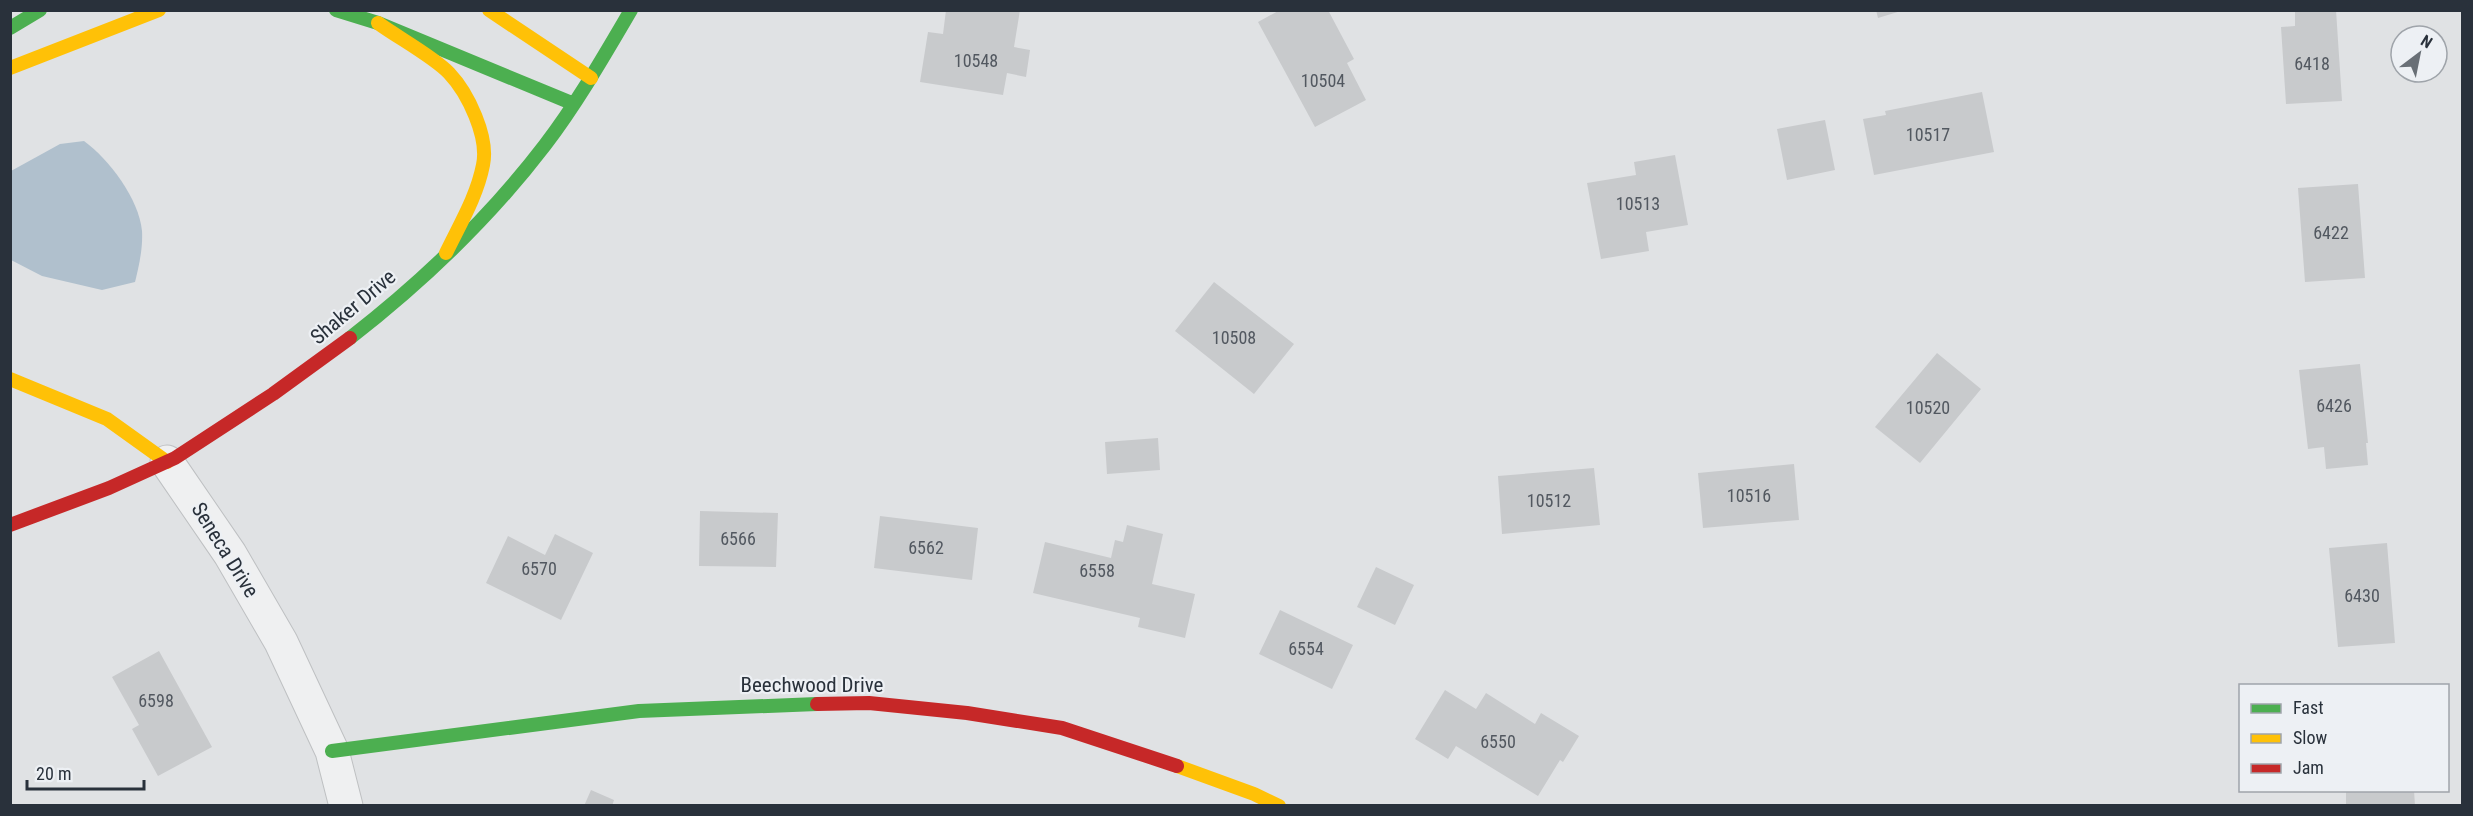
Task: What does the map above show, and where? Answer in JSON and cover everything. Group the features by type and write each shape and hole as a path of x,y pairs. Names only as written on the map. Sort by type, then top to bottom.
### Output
{"main road":[{"path":"10,28 40,10"},
{"path":"10,68 159,10"},
{"path":"336,10 378,23 574,104"},
{"path":"489,10 591,78"},
{"name":"Shaker Drive","path":"10,525 49,512 167,462 258,405 340,348 446,253 486,214 533,161 591,78 631,10"},
{"path":"378,23 448,72 468,99 480,130 484,162 475,194 446,253"},
{"name":"Seneca Drive","path":"10,379 107,419 167,462"},
{"name":"Beechwood Drive","path":"332,751 639,711 759,705 869,703 967,713 1062,728 1161,760 1254,794 1279,806"}],"street":[{"name":"Seneca Drive","path":"167,462 230,554 276,632 332,751 346,806"}],"water":[{"path":"84,141 113,169 129,193 140,219 142,231 135,282 102,290 42,276 11,260 11,171 60,144"}],"building":[{"path":"946,10 1020,10 1014,47 1030,50 1026,77 1007,73 1003,95 920,82 928,32 943,34"},
{"path":"1280,10 1328,10 1354,59 1347,63 1366,100 1315,127 1258,22"},
{"path":"1876,10 1901,10 1901,11 1878,18"},
{"path":"2295,10 2336,10 2342,101 2286,104 2281,27 2295,26"},
{"path":"1982,92 1994,152 1874,175 1863,119 1886,115 1885,111"},
{"path":"1825,120 1835,170 1787,180 1777,129"},
{"path":"1675,155 1688,225 1646,232 1649,251 1601,259 1587,183 1636,175 1634,162"},
{"path":"2358,184 2365,278 2305,282 2298,188"},
{"path":"1214,282 1294,344 1254,394 1175,331"},
{"path":"1937,353 1981,389 1920,463 1875,427"},
{"path":"2360,364 2368,465 2326,469 2324,447 2308,449 2299,370"},
{"path":"1158,438 1160,470 1107,474 1105,442"},
{"path":"1794,464 1799,520 1703,528 1698,473"},
{"path":"1594,468 1600,525 1502,534 1498,476"},
{"path":"700,511 778,513 776,567 699,566"},
{"path":"880,516 978,528 972,580 874,568"},
{"path":"1127,525 1163,534 1152,584 1195,594 1185,638 1138,627 1140,618 1033,593 1045,542 1111,558 1115,540 1123,542"},
{"path":"555,534 593,553 561,620 486,583 508,536 545,555"},
{"path":"2387,543 2395,643 2338,647 2329,548"},
{"path":"1376,567 1414,585 1395,625 1357,607"},
{"path":"1280,610 1353,645 1332,689 1259,654"},
{"path":"159,651 212,747 158,776 132,729 139,725 112,677"},
{"path":"1445,690 1476,709 1486,693 1535,724 1541,713 1579,736 1563,762 1560,760 1538,796 1456,746 1448,759 1415,739"},
{"path":"591,790 614,800 612,806 584,806"},
{"path":"2346,792 2414,792 2415,806 2346,806"}],"traffic: fast":[{"path":"10,28 40,10"},
{"path":"336,10 378,23 574,104"},
{"path":"350,338 454,248 524,172 568,113 631,10"},
{"path":"332,751 639,711 817,704"}],"traffic: slow":[{"path":"10,68 159,10"},
{"path":"489,10 591,78"},
{"path":"378,23 449,73 470,104 480,129 484,154 477,188 446,253"},
{"path":"10,379 107,419 167,462"},
{"path":"1177,766 1254,794 1279,806"}],"traffic: jam":[{"path":"10,525 109,488 175,458 273,394 350,338"},
{"path":"817,704 869,703 967,713 1062,728 1177,766"}]}
